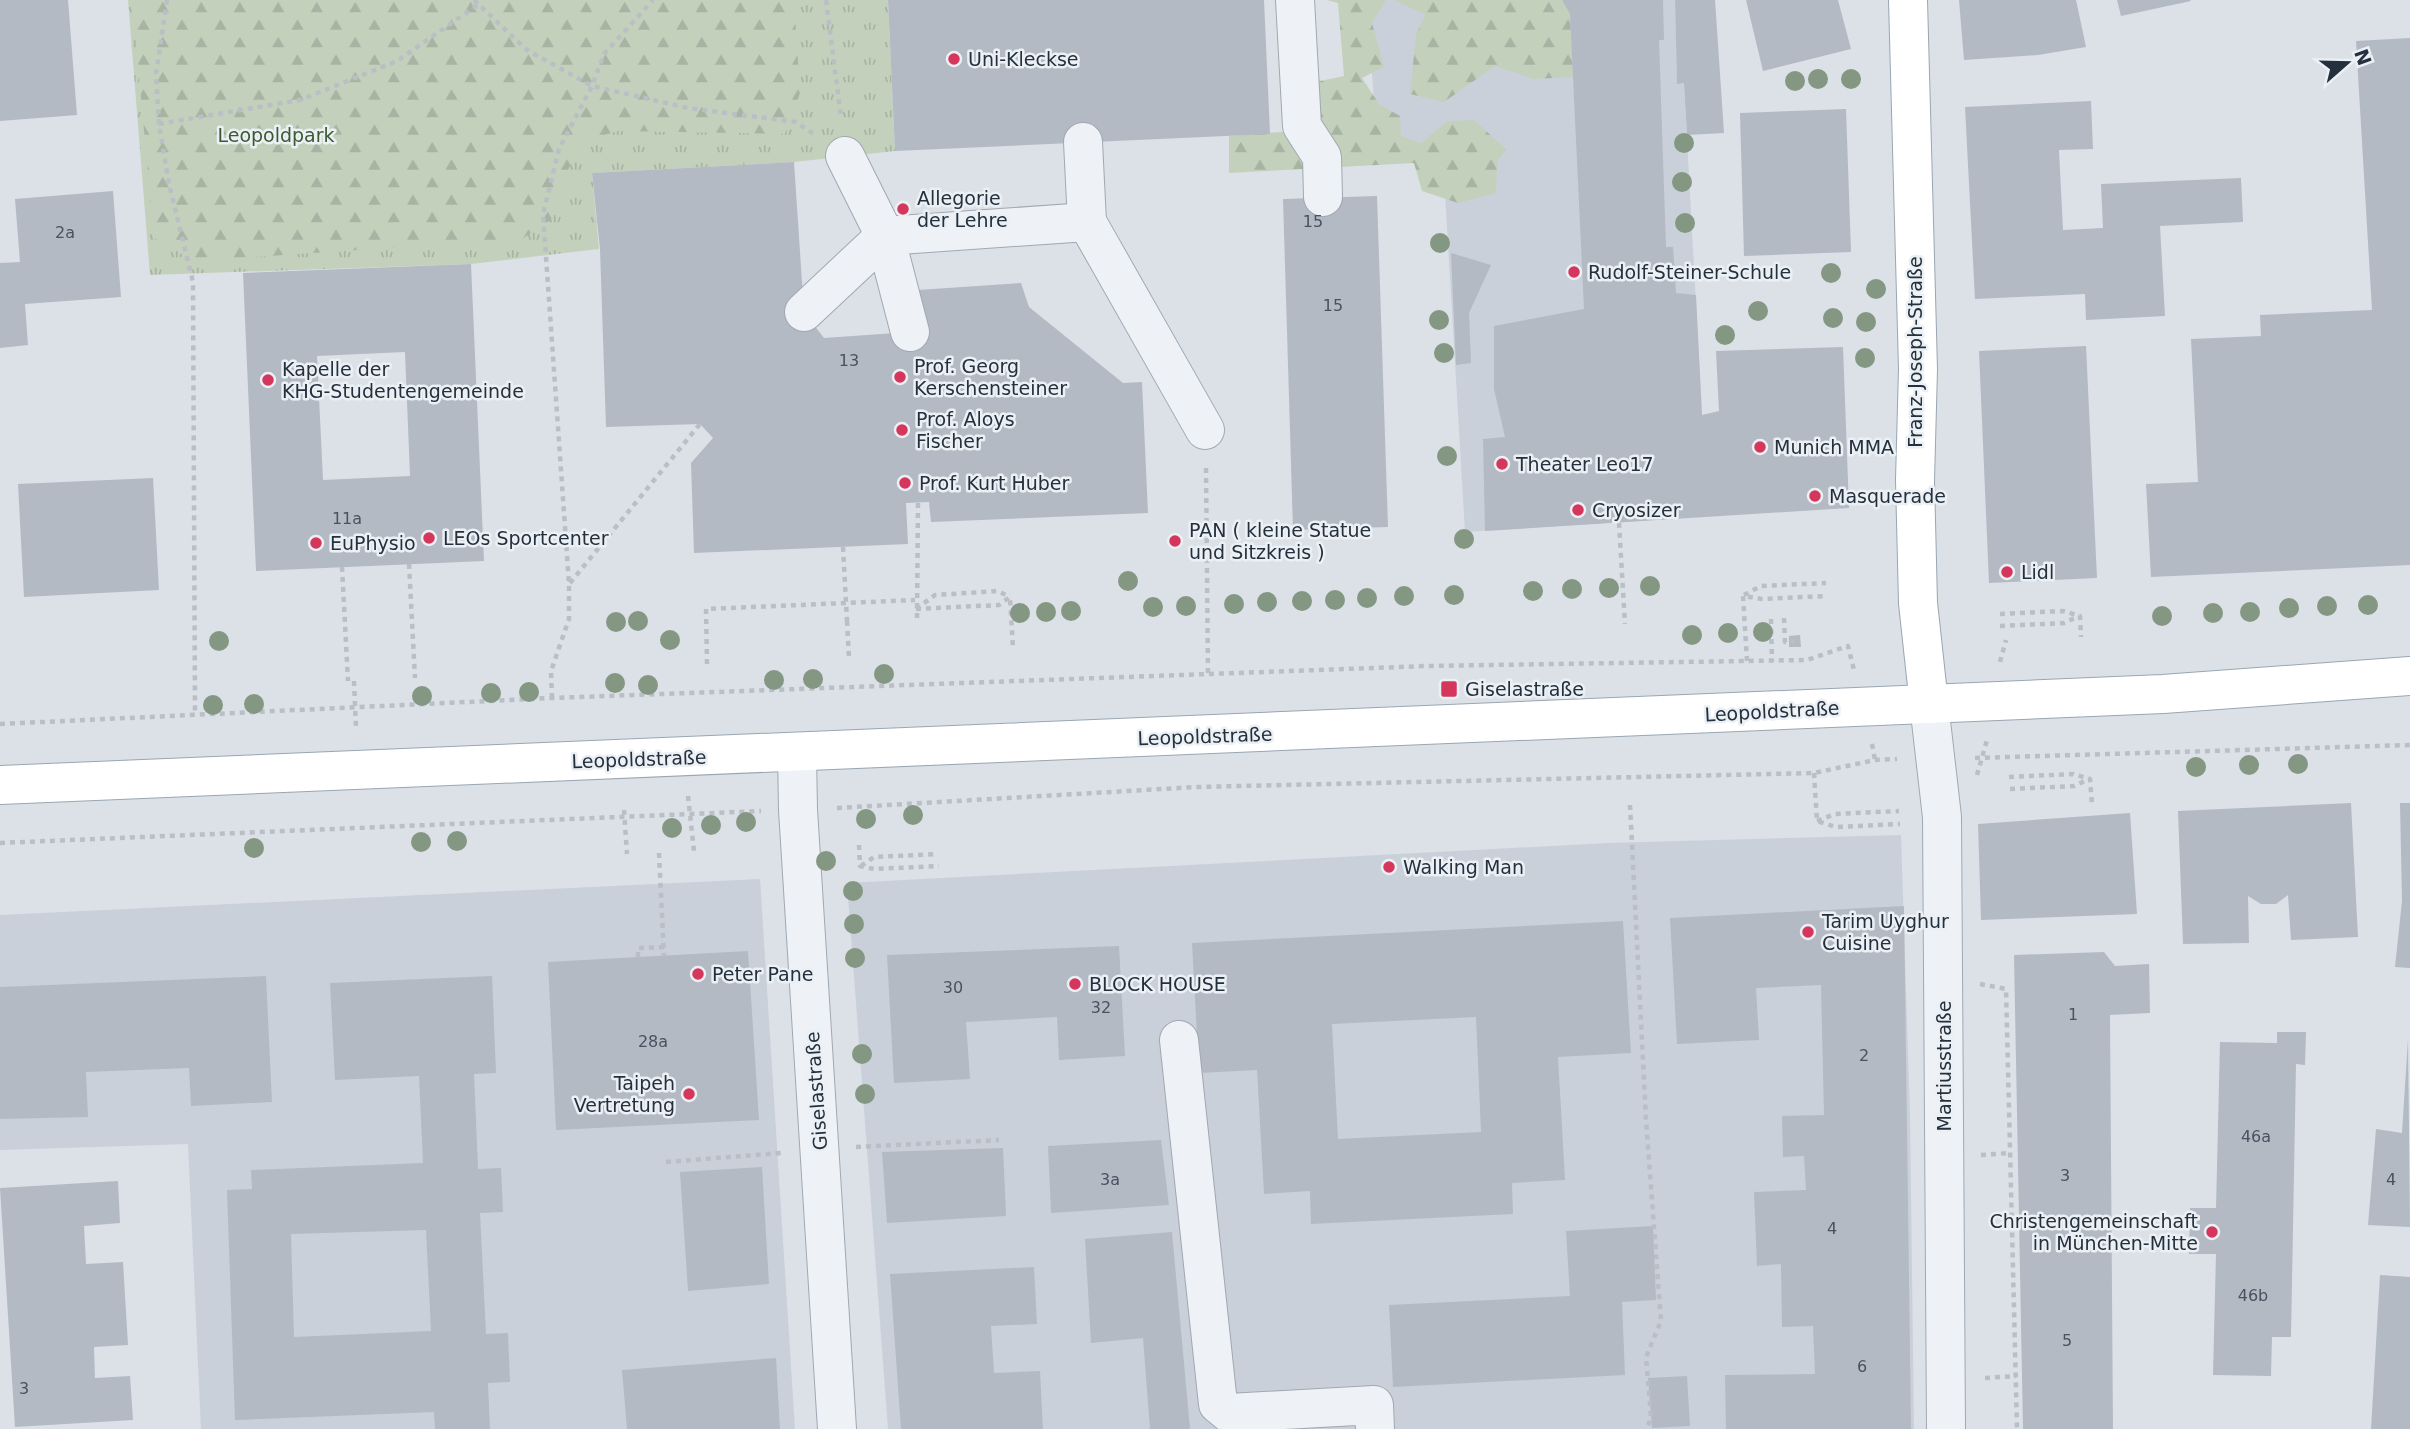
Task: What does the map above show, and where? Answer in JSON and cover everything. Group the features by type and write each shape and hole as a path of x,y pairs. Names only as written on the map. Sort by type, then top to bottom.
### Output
{"main road":[{"name":"Franz-Joseph-Straße","path":"1908,0 1918,369 1915,480 1917,603 1929,704"},
{"name":"Leopoldstraße","path":"0,785 2163,694 2410,676"}],"street":[{"path":"1295,0 1301,126 1322,157 1323,197"},
{"path":"1083,142 1087,222 1205,430"},
{"path":"845,156 885,236 910,332"},
{"path":"804,312 885,236 1087,222"},
{"name":"Martiusstraße","path":"1929,704 1942,817 1946,1429"},
{"name":"Giselastraße","path":"797,752 798,810 837,1429"},
{"path":"1179,1040 1218,1404 1229,1413 1374,1405 1375,1429"}],"path":[{"path":"167,0 156,74 159,124 169,184 193,282 195,715"},
{"path":"552,698 551,671 569,618 569,584 543,214 559,149 592,86 604,54 653,0"},
{"path":"826,0 845,156"},
{"path":"159,124 300,100 397,61 476,2 527,50 592,86 688,108 796,122 845,156"},
{"path":"569,584 700,424"},
{"path":"1205,430 1209,674"},
{"path":"917,618 915,600 918,502"},
{"path":"1619,523 1625,624"},
{"path":"843,547 849,658"},
{"path":"409,564 415,678"},
{"path":"342,567 356,728"},
{"path":"1743,596 1761,586 1826,583"},
{"path":"916,609 934,594 998,591 1010,597"},
{"path":"1743,596 1747,661"},
{"path":"1743,596 1826,596"},
{"path":"916,609 999,605 1010,597"},
{"path":"1010,597 1013,649"},
{"path":"707,664 706,608 915,600"},
{"path":"2000,614 2063,611 2080,616"},
{"path":"2000,626 2064,623 2080,616"},
{"path":"2080,616 2081,637"},
{"path":"1784,618 1785,642 1795,641"},
{"path":"1771,619 1772,661"},
{"path":"0,723 552,698 1427,666 1807,660 1848,646"},
{"path":"1984,757 2410,745"},
{"path":"858,807 1196,786 1814,773 1886,760"},
{"path":"1814,773 1817,821"},
{"path":"2009,777 2073,774 2090,779"},
{"path":"2010,789 2074,786 2090,779"},
{"path":"2090,779 2092,804"},
{"path":"688,795 694,851"},
{"path":"1629,805 1646,1120 1661,1321 1646,1357 1651,1417 1647,1429"},
{"path":"624,810 627,854"},
{"path":"0,844 767,811"},
{"path":"1817,821 1835,814 1899,811"},
{"path":"1817,821 1836,827 1900,824"},
{"path":"859,845 860,866"},
{"path":"659,853 664,956"},
{"path":"860,866 874,857 938,854"},
{"path":"860,866 874,869 939,866"},
{"path":"638,957 638,948 664,947"},
{"path":"1975,983 2007,989 2017,1429"},
{"path":"859,1147 999,1140"},
{"path":"666,1162 782,1153"},
{"path":"1980,1155 2010,1153"},
{"path":"1985,1378 2016,1376"}],"shaded area":[{"name":"Rudolf-Steiner-Schule","path":"1367,0 1675,0 1677,83 1684,83 1702,415 1682,518 1465,532 1444,176 1375,117"},
{"path":"1901,835 1910,1115 1914,1429 888,1429 847,883 1608,843"},
{"path":"760,879 795,1429 201,1429 188,1144 0,1150 0,915"}],"green space":[{"name":"Leopoldpark","path":"128,0 888,0 895,151 794,162 592,173 599,249 471,264 150,275"},
{"name":"Leopoldpark","path":"132,0 794,0 800,93 785,134 618,131 581,142 561,185 551,220 522,239 194,261 154,238"},
{"path":"1327,0 1386,0 1372,23 1384,67 1362,78 1379,104 1400,116 1401,136 1421,143 1447,121 1474,120 1506,149 1497,162 1496,193 1458,203 1422,191 1414,163 1229,173 1229,136 1294,131 1306,84 1344,76 1338,3"},
{"path":"1394,0 1562,0 1570,14 1573,77 1534,79 1495,66 1444,102 1410,94 1416,35 1425,15"}],"building":[{"path":"0,0 68,0 77,115 0,121"},
{"path":"888,0 1264,0 1270,134 895,151"},
{"path":"1562,0 1663,0 1664,40 1659,40 1666,247 1673,247 1676,293 1696,295 1702,415 1719,411 1716,351 1843,347 1849,508 1485,531 1483,439 1505,437 1494,389 1494,326 1584,309 1570,14"},
{"path":"1675,0 1715,0 1724,133 1687,135 1684,83 1677,84"},
{"path":"1746,0 1838,0 1851,49 1763,71"},
{"path":"1959,0 2076,0 2086,47 2038,55 1964,60"},
{"path":"2117,0 2190,0 2191,1 2121,16"},
{"path":"2410,38 2410,565 2151,577 2146,484 2198,482 2191,339 2261,336 2260,315 2372,310 2356,41"},
{"path":"2091,101 2093,149 2059,150 2063,230 2103,228 2101,184 2241,178 2243,222 2160,226 2165,316 2086,320 2085,294 1975,299 1965,107"},
{"path":"1846,109 1851,252 1744,256 1740,113"},
{"path":"794,162 804,312 824,338 910,332 918,290 1021,283 1029,307 1123,383 1142,382 1148,513 931,522 929,502 906,503 908,544 694,553 691,463 713,438 700,424 606,427 600,249 592,173"},
{"path":"113,191 121,297 25,304 28,345 0,348 0,263 20,262 15,199"},
{"path":"1377,196 1388,527 1293,530 1283,199"},
{"path":"1451,253 1491,265 1469,313 1471,363 1456,365"},
{"path":"471,264 484,561 256,571 243,273","holes":["405,352 410,476 323,480 317,356"]},
{"path":"2086,346 2097,578 1989,583 1979,351"},
{"path":"153,478 159,590 24,597 18,484"},
{"path":"1800,635 1801,647 1789,647 1789,636"},
{"path":"2351,803 2358,937 2291,940 2288,895 2276,904 2261,904 2248,896 2249,943 2183,944 2178,811"},
{"path":"2400,803 2410,803 2410,968 2395,967 2402,901"},
{"path":"2130,813 2137,914 1981,920 1978,824"},
{"path":"1904,906 1911,1429 1726,1429 1725,1375 1815,1374 1813,1326 1782,1327 1781,1264 1757,1266 1754,1192 1806,1190 1804,1156 1783,1157 1782,1116 1824,1115 1821,985 1756,988 1759,1040 1677,1044 1670,918"},
{"path":"1623,921 1631,1053 1558,1057 1565,1180 1512,1183 1513,1214 1311,1224 1310,1191 1264,1194 1257,1070 1199,1073 1192,943","holes":["1476,1017 1481,1132 1338,1139 1332,1024"]},
{"path":"1119,946 1125,1056 1059,1060 1057,1017 966,1022 970,1079 894,1083 887,955"},
{"path":"748,951 759,1120 556,1130 548,962"},
{"path":"2104,952 2115,966 2149,964 2150,1013 2110,1015 2113,1429 2023,1429 2014,955"},
{"path":"266,976 272,1102 191,1106 189,1068 86,1072 88,1117 0,1119 0,987"},
{"path":"492,976 496,1073 474,1074 478,1169 501,1168 503,1212 480,1213 486,1334 508,1333 510,1382 488,1383 490,1429 435,1429 434,1412 235,1420 227,1190 252,1189 251,1170 423,1163 419,1076 335,1080 330,983","holes":["426,1230 431,1331 294,1337 291,1234"]},
{"path":"2277,1032 2306,1032 2305,1065 2296,1064 2291,1337 2272,1337 2271,1376 2213,1375 2216,1254 2189,1254 2190,1208 2216,1208 2220,1042 2277,1043"},
{"path":"2408,1039 2410,1227 2368,1225 2376,1129 2402,1133"},
{"path":"1161,1140 1169,1205 1051,1213 1048,1146"},
{"path":"1003,1148 1006,1216 887,1223 882,1152"},
{"path":"762,1167 769,1284 688,1291 680,1172"},
{"path":"118,1181 120,1223 84,1226 86,1264 123,1262 128,1345 94,1347 95,1378 130,1376 133,1420 15,1427 0,1188"},
{"path":"1653,1226 1656,1300 1622,1302 1625,1375 1393,1387 1389,1305 1570,1296 1566,1231"},
{"path":"1172,1232 1190,1429 1150,1429 1143,1338 1091,1343 1085,1239"},
{"path":"1034,1267 1037,1324 991,1326 994,1373 1040,1371 1043,1429 901,1429 890,1274"},
{"path":"2380,1275 2410,1277 2410,1429 2371,1429"},
{"path":"776,1358 780,1429 627,1429 622,1370"},
{"path":"1687,1376 1690,1426 1652,1428 1648,1378"}],"place":[{"name":"Uni-Kleckse","path":"954,59"},
{"name":"Allegorie der Lehre","path":"903,209"},
{"name":"Rudolf-Steiner-Schule","path":"1574,272"},
{"name":"Prof. Georg Kerschensteiner","path":"900,377"},
{"name":"Kapelle der KHG-Studentengemeinde","path":"268,380"},
{"name":"Prof. Aloys Fischer","path":"902,430"},
{"name":"Munich MMA","path":"1760,447"},
{"name":"Theater Leo17","path":"1502,464"},
{"name":"Prof. Kurt Huber","path":"905,483"},
{"name":"Masquerade","path":"1815,496"},
{"name":"Cryosizer","path":"1578,510"},
{"name":"LEOs Sportcenter","path":"429,538"},
{"name":"PAN ( kleine Statue und Sitzkreis )","path":"1175,541"},
{"name":"EuPhysio","path":"316,543"},
{"name":"Lidl","path":"2007,572"},
{"name":"Giselastraße","path":"1449,689"},
{"name":"Walking Man","path":"1389,867"},
{"name":"Tarim Uyghur Cuisine","path":"1808,932"},
{"name":"Peter Pane","path":"698,974"},
{"name":"BLOCK HOUSE","path":"1075,984"},
{"name":"Taipeh Vertretung","path":"689,1094"},
{"name":"Christengemeinschaft in München-Mitte","path":"2212,1232"}]}
